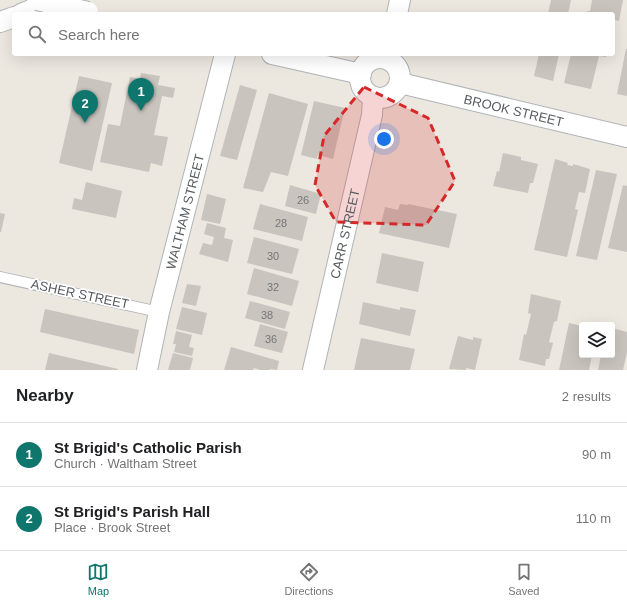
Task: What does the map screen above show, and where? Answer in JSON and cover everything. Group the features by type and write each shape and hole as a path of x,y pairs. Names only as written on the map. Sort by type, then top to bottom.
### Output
{"street":[{"path":"37,0 88,12"},
{"path":"26,12 56,0"},
{"path":"397,12 400,0"},
{"path":"0,22 12,18"},
{"name":"WALTHAM STREET","path":"147,370 159,312 224,56"},
{"path":"281,56 361,74"},
{"path":"384,56 395,65 399,71 400,83 397,90 390,96 384,98 373,97 361,84 361,74 363,68 370,61 384,56"},
{"name":"BROOK STREET","path":"400,83 627,137"},
{"name":"CARR STREET","path":"313,370 372,115 373,97"}],"lane":[{"name":"ASHER STREET","path":"0,277 159,312"}],"highlighted area":[{"path":"364,87 428,118 455,181 426,225 336,222 315,185 324,136"}],"building":[{"path":"551,0 571,0 568,12 548,12"},
{"path":"592,0 623,0 619,21 615,20 615,12 587,12 590,11"},
{"path":"627,49 627,96 617,94"},
{"path":"539,56 559,56 553,81 534,76"},
{"path":"571,56 599,56 591,89 564,83"},
{"path":"141,73 160,76 158,85 175,88 173,98 162,96 154,135 168,137 162,166 151,163 149,172 100,162 108,124 120,126 130,77 140,79"},
{"path":"79,76 112,83 92,171 59,163"},
{"path":"240,85 257,90 237,160 220,156"},
{"path":"269,93 308,104 288,176 271,172 263,192 243,188"},
{"path":"314,101 345,108 333,159 318,155 317,159 301,155"},
{"path":"503,153 521,157 521,160 538,164 533,183 530,183 528,193 493,186 497,171 499,172"},
{"path":"555,159 568,163 567,165 573,166 573,164 590,169 585,193 579,192 575,209 578,210 567,257 534,250"},
{"path":"596,170 617,174 597,260 576,256"},
{"path":"86,182 122,191 116,218 72,209 74,198 82,200"},
{"path":"290,185 321,194 316,214 285,206"},
{"path":"623,185 627,186 627,252 608,248"},
{"path":"207,194 226,199 220,224 201,220"},
{"path":"260,204 308,217 302,241 253,229"},
{"path":"400,204 408,204 457,214 449,248 379,233 385,207 398,210"},
{"path":"0,213 5,214 1,232 0,232"},
{"path":"207,223 226,228 224,238 233,240 228,262 199,254 203,243 212,245 214,237 204,234"},
{"path":"254,237 299,249 292,274 247,263"},
{"path":"382,253 424,262 418,292 376,283"},
{"path":"254,268 299,281 292,306 247,294"},
{"path":"187,284 201,286 196,306 182,303"},
{"path":"531,294 561,301 557,321 554,322 549,342 553,343 549,359 546,359 545,366 519,360 524,334 526,335 531,314 528,313"},
{"path":"250,301 290,312 285,329 245,318"},
{"path":"363,302 400,310 400,307 416,310 410,336 359,324"},
{"path":"182,307 207,313 202,335 176,329"},
{"path":"45,309 139,330 134,354 40,332"},
{"path":"569,323 579,325 579,358 591,358 589,370 559,370"},
{"path":"260,324 288,332 282,353 254,346"},
{"path":"615,329 627,332 627,352 623,370 598,370 600,358 615,358"},
{"path":"176,331 192,335 189,347 194,348 192,356 174,352 176,344 173,344"},
{"path":"458,336 473,340 473,337 482,339 475,370 466,368 466,370 449,369"},
{"path":"361,338 415,349 410,370 354,370"},
{"path":"231,347 279,361 277,370 260,370 254,368 253,370 224,370"},
{"path":"49,353 118,369 118,370 45,370"},
{"path":"173,353 193,358 190,370 168,370"}],"place":[{"name":"St Brigid's Catholic Parish","path":"141,111"},
{"name":"St Brigid's Parish Hall","path":"85,123"}]}
